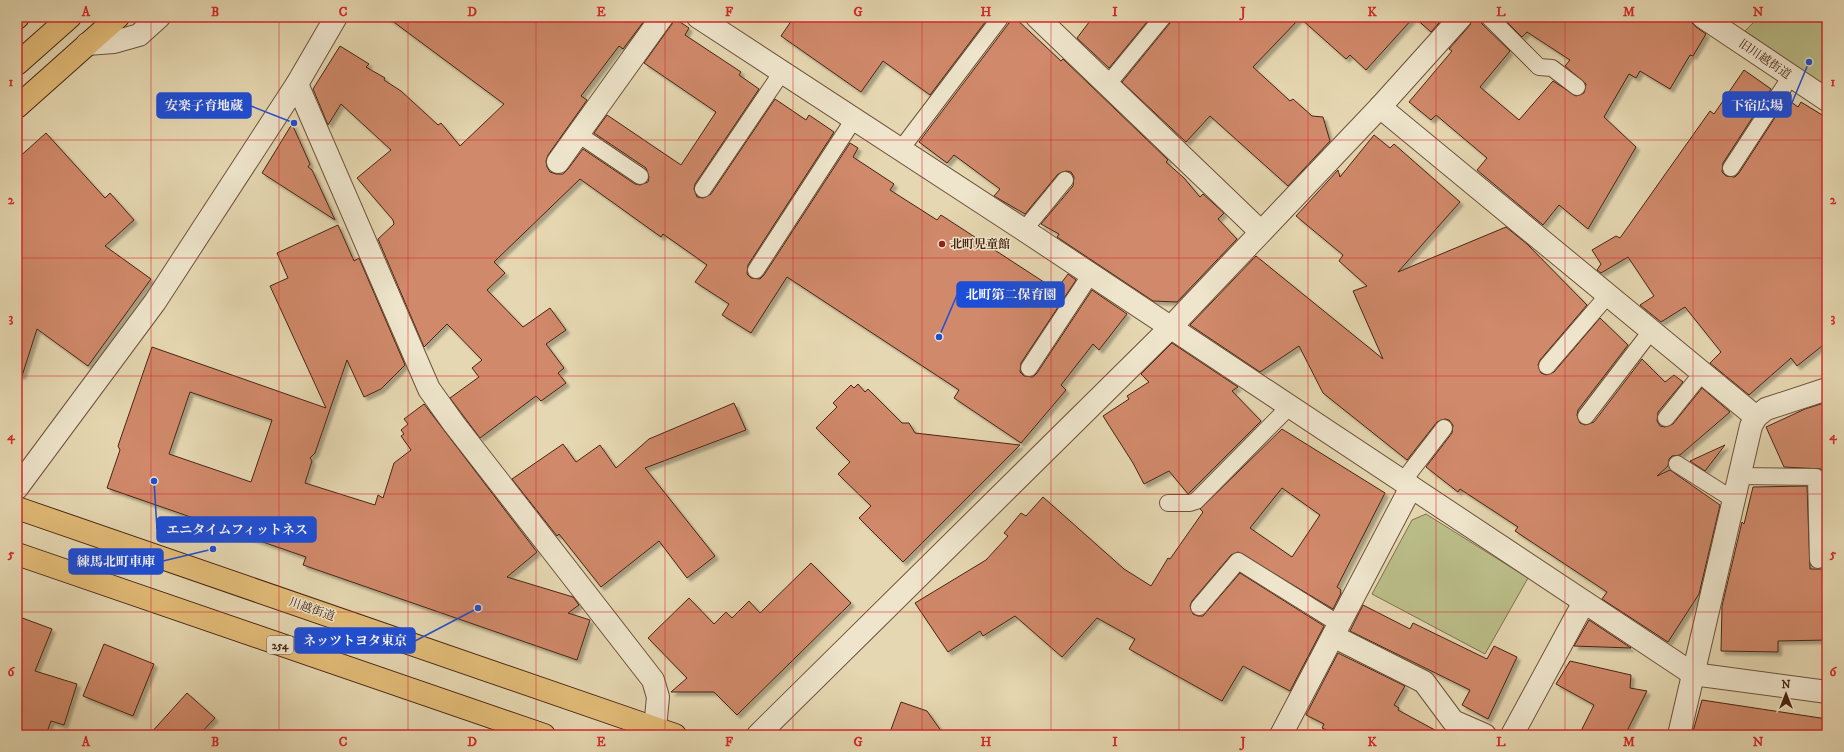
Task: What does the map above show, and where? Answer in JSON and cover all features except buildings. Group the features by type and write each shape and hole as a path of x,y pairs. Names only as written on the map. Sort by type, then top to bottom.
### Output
{"main road":[{"path":"17,64 70,17"},
{"path":"17,107 118,17"},
{"name":"川越街道","path":"17,508 675,735"},
{"name":"254","path":"17,554 544,735"}],"street":[{"path":"87,44 114,42 139,35 159,17"},
{"path":"17,488 155,302 297,84 336,17"},
{"path":"558,162 662,17"},
{"path":"698,17 1091,274 1693,674 1827,692"},
{"path":"1037,17 1261,232"},
{"path":"758,735 1171,327 1380,107 1460,17"},
{"name":"旧川越街道","path":"1703,17 1827,100"},
{"path":"297,84 429,389 458,430 653,680 658,697 655,728"},
{"path":"1380,107 1756,417"},
{"path":"1679,735 1751,426 1756,417 1766,409 1827,390"},
{"path":"1281,735 1336,630 1407,484"},
{"path":"1512,735 1584,602"},
{"path":"1336,630 1424,682 1453,721 1484,735"}],"lane":[{"path":"901,149 1001,17"},
{"path":"1108,84 1163,17"},
{"path":"1489,17 1539,67 1552,68 1577,87"},
{"path":"703,188 782,72"},
{"path":"1731,168 1791,76"},
{"path":"756,270 854,118"},
{"path":"578,134 640,176"},
{"path":"1024,230 1065,180"},
{"path":"1029,368 1091,274"},
{"path":"1547,366 1608,295"},
{"path":"1586,416 1651,331"},
{"path":"1666,418 1702,373"},
{"path":"1168,503 1190,503 1196,501 1289,407"},
{"path":"1407,484 1444,428"},
{"path":"1677,464 1734,500"},
{"path":"1740,476 1816,477 1818,560"},
{"path":"1199,607 1238,561 1336,630"}],"green space":[{"path":"1759,17 1819,17 1827,37 1827,88 1745,31"},
{"path":"1426,514 1528,578 1485,654 1372,594 1412,520"}],"place":[{"name":"下宿広場","path":"1809,62"},
{"name":"安楽子育地蔵","path":"294,123"},
{"name":"北町児童館","path":"942,244"},
{"name":"北町第二保育園","path":"939,337"},
{"name":"エニタイムフィットネス","path":"154,481"},
{"name":"練馬北町車庫","path":"213,549"},
{"name":"ネッツトヨタ東京","path":"478,608"}]}
